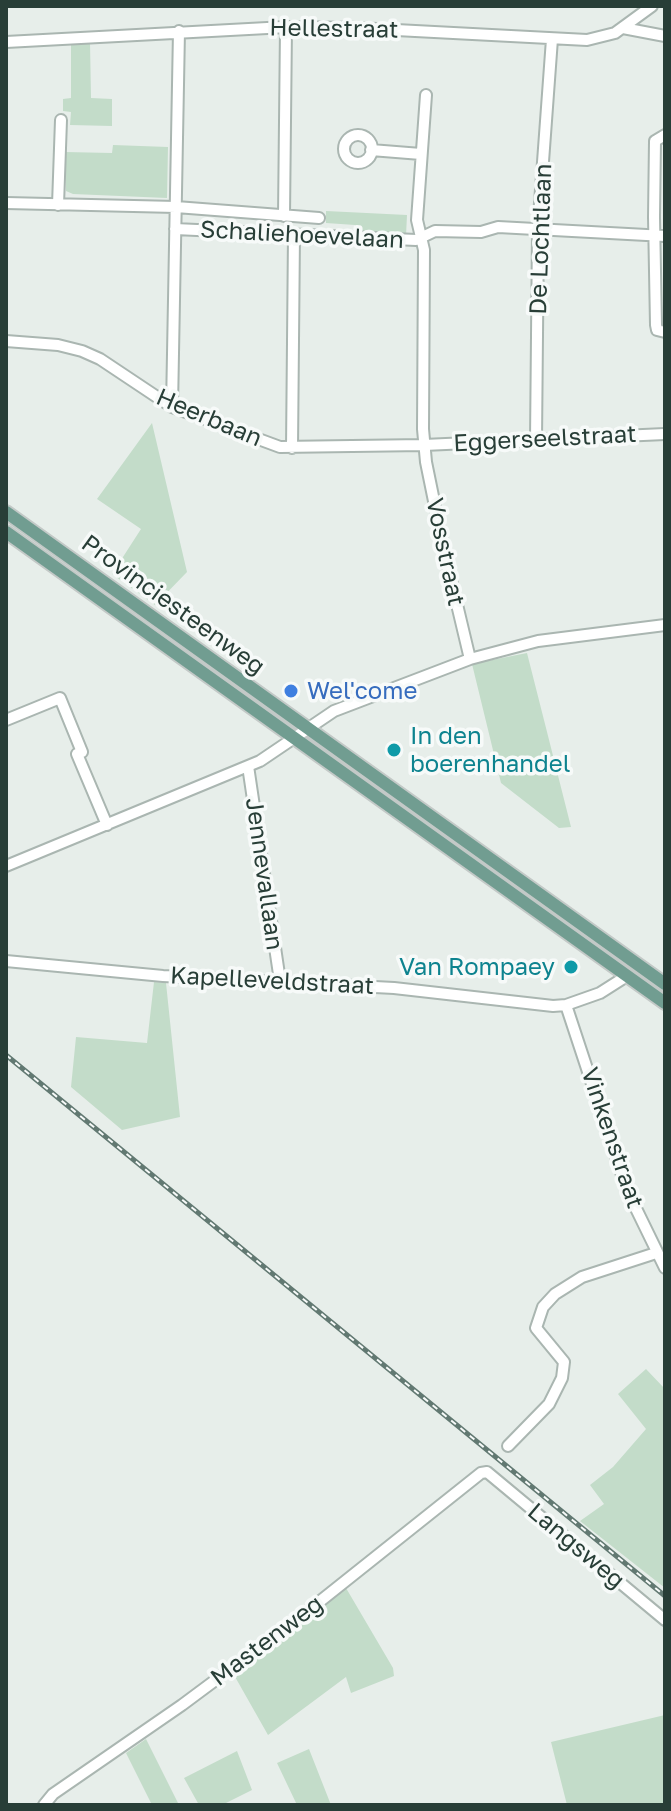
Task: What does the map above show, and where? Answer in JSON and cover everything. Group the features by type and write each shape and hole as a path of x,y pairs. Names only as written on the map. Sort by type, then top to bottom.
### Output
{"main road":[{"name":"Provinciesteenweg","path":"6,512 661,982"},
{"name":"Provinciesteenweg","path":"6,532 665,1003"},
{"path":"639,985 636,979 642,973 661,982"}],"street":[{"name":"Hellestraat","path":"6,42 286,27 372,28 587,40 615,33 652,6"},
{"path":"284,216 286,27"},
{"path":"623,28 665,36"},
{"path":"172,407 179,31"},
{"name":"De Lochtlaan","path":"536,440 538,230 552,39"},
{"name":"Vosstraat","path":"426,95 417,220 424,250 424,445 444,550 470,659"},
{"path":"58,205 61,120"},
{"path":"665,135 655,141 660,236 656,325 657,330 665,332"},
{"path":"371,150 421,154"},
{"name":"Schaliehoevelaan","path":"6,203 176,207 319,218"},
{"name":"Schaliehoevelaan","path":"175,229 416,240 435,231 481,232 498,227 660,236"},
{"path":"292,448 294,234"},
{"name":"Heerbaan","path":"6,341 58,345 82,351 100,359 172,407 280,447 424,445"},
{"name":"Eggerseelstraat","path":"424,445 665,434"},
{"path":"6,866 248,766 334,711 470,659 538,641 665,625"},
{"path":"6,720 60,698 82,752 77,754 107,825"},
{"name":"Jennevallaan","path":"248,766 280,981"},
{"name":"Kapelleveldstraat","path":"6,961 163,976 394,988 533,1005 566,1005 600,993 622,979 624,974"},
{"name":"Vinkenstraat","path":"566,1005 627,1190 665,1268"},
{"path":"508,1446 549,1404 562,1378 564,1362 536,1328 543,1307 563,1288 582,1277 656,1253"},
{"name":"Langsweg","path":"487,1472 665,1620"},
{"name":"Mastenweg","path":"44,1805 53,1794 182,1705 299,1618 473,1478 487,1472"}],"green space":[{"path":"90,42 91,98 112,99 112,126 70,125 71,112 63,111 63,99 71,98 71,43"},
{"path":"113,145 168,147 167,198 73,194 66,191 65,152 112,153"},
{"path":"326,211 407,215 406,236 355,234 355,225 326,223"},
{"path":"152,423 187,572 155,605 112,574 141,529 97,499"},
{"path":"527,653 571,827 559,828 501,783 472,664"},
{"path":"154,982 166,983 180,1117 122,1130 71,1087 76,1037 147,1043"},
{"path":"646,1369 665,1389 665,1588 580,1521 604,1504 590,1485 613,1467 646,1429 618,1394"},
{"path":"346,1588 393,1668 394,1676 351,1693 346,1677 268,1735 234,1675"},
{"path":"665,1715 665,1805 567,1805 551,1742"},
{"path":"146,1739 179,1805 152,1805 126,1753"},
{"path":"309,1749 331,1805 297,1805 277,1763"},
{"path":"237,1751 252,1790 226,1805 199,1805 184,1778"}],"railway":[{"path":"6,1055 665,1596"}],"place":[{"name":"Wel'come","path":"291,691"},
{"name":"In den boerenhandel","path":"394,750"},
{"name":"Van Rompaey","path":"571,967"}]}
